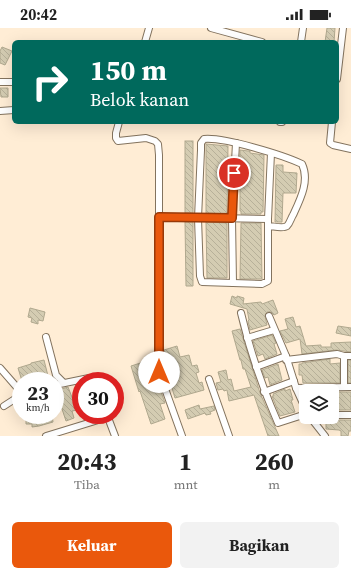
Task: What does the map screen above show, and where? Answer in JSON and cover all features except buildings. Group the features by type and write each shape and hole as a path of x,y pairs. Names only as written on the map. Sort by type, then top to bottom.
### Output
{"street":[{"path":"146,40 149,28"},
{"path":"210,28 255,40"},
{"path":"301,40 303,28"},
{"path":"339,64 344,28"},
{"path":"0,82 12,82"},
{"path":"0,111 12,110"},
{"path":"118,124 116,133 116,138 118,141 146,138 155,141 158,144 159,372 182,436"},
{"path":"332,124 330,143 351,149"},
{"path":"268,226 285,227 288,225 302,195 304,176 302,164 270,153 236,143 205,138 202,140 198,218 201,281 262,284 268,281 268,226 268,219 270,153"},
{"path":"233,283 232,218 236,143"},
{"path":"159,217 268,219"},
{"path":"241,313 247,338 264,392 278,423 299,416"},
{"path":"269,316 299,395"},
{"path":"247,338 274,330"},
{"path":"46,337 55,372"},
{"path":"256,367 286,358 337,354 351,356"},
{"path":"344,356 344,387"},
{"path":"0,368 12,383"},
{"path":"209,379 229,436"},
{"path":"64,383 72,381"},
{"path":"264,392 294,381"},
{"path":"296,388 351,387"},
{"path":"4,406 12,400"},
{"path":"339,415 351,415"},
{"path":"46,436 83,424"},
{"path":"110,424 115,436"},
{"path":"316,424 325,436"}],"route":[{"path":"159,372 159,217 232,218 234,173"}]}
